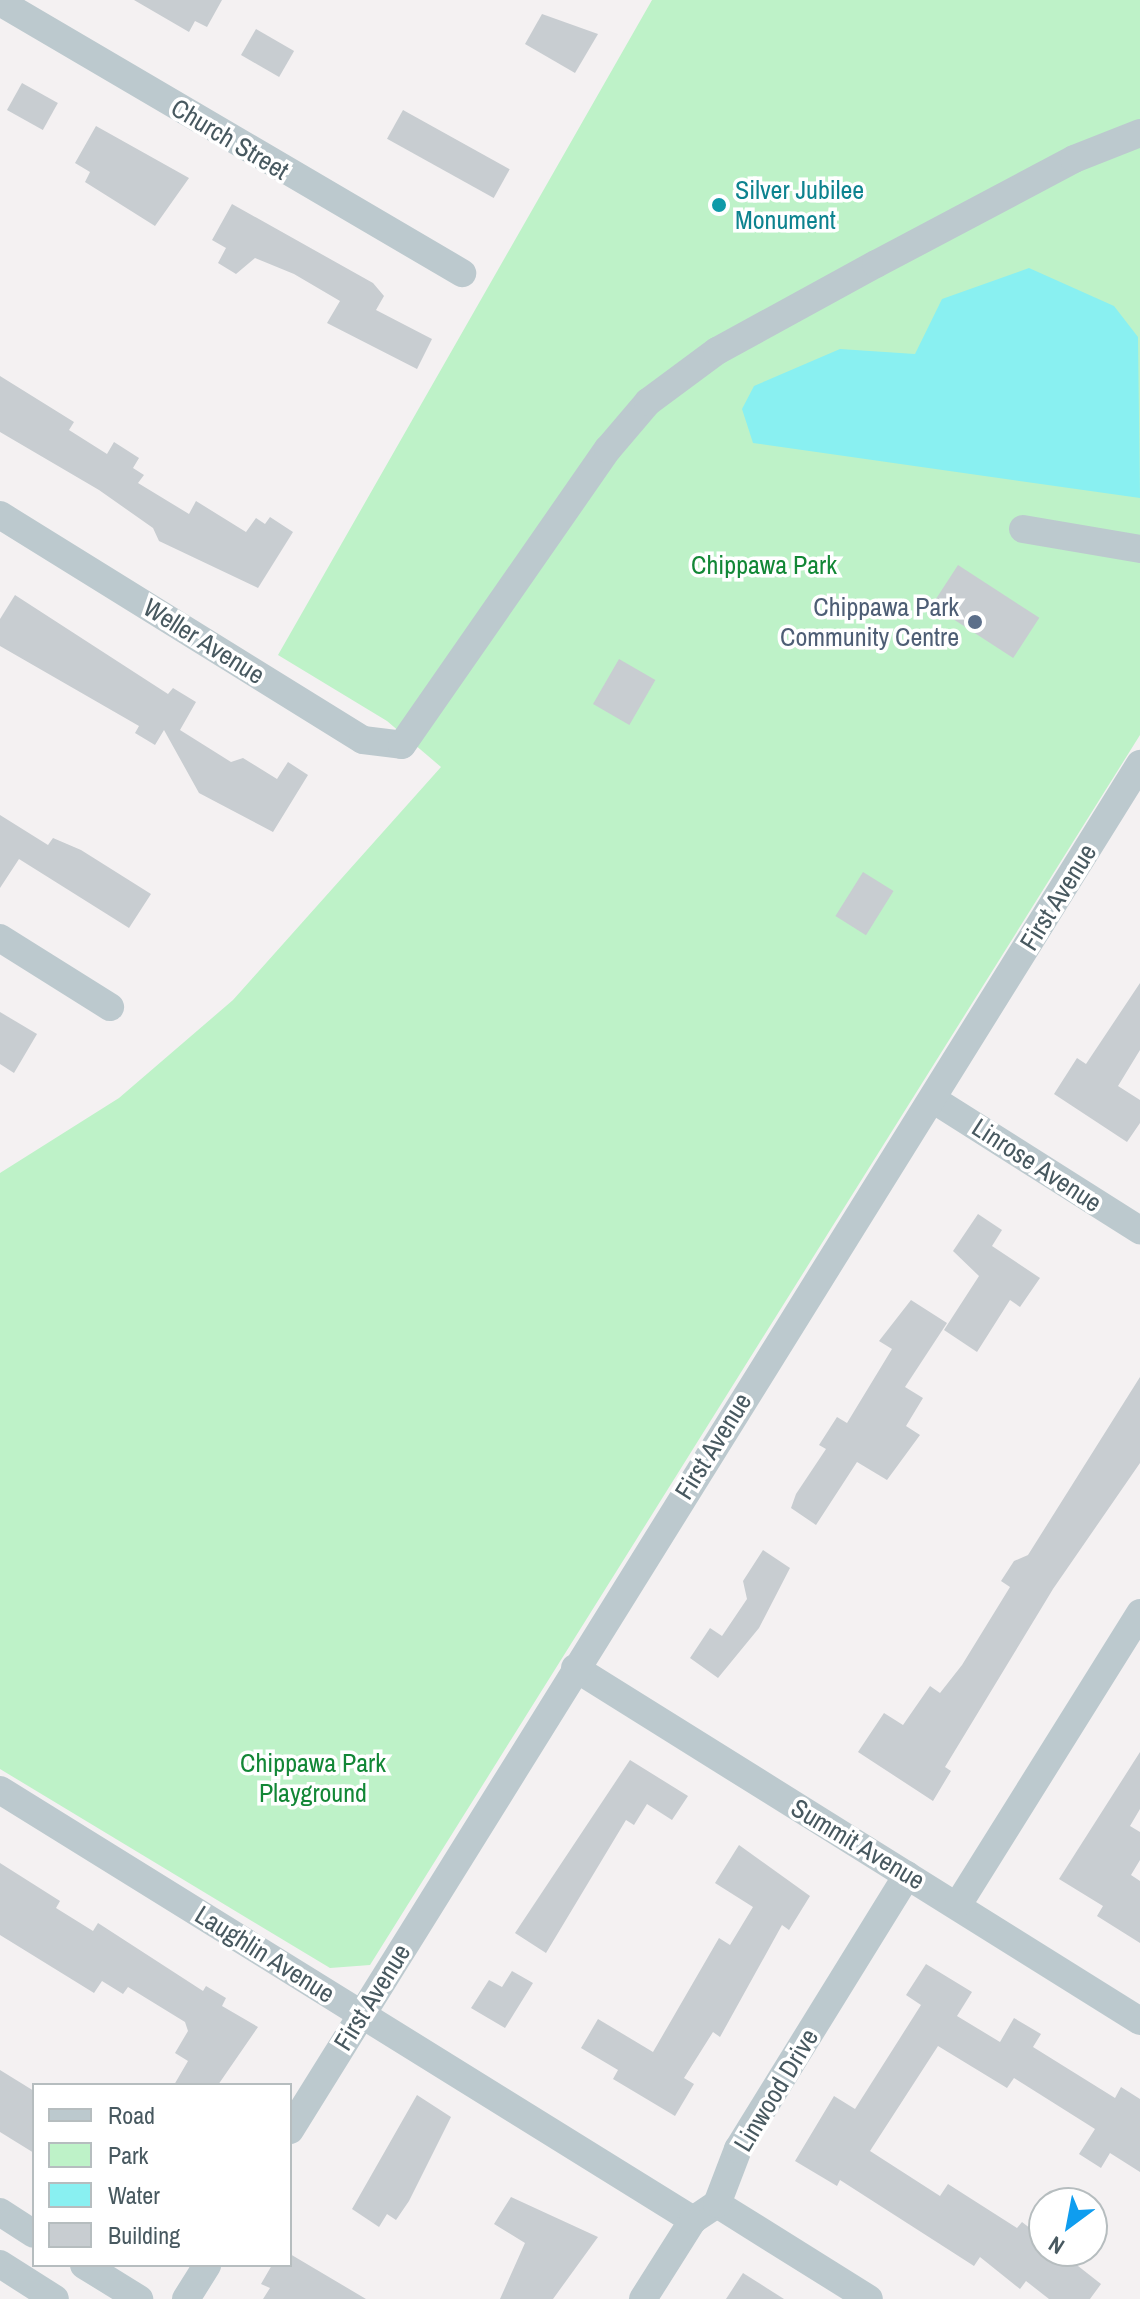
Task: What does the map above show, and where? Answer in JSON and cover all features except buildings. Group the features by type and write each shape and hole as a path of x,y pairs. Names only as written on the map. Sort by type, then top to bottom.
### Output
{"street":[{"name":"Church Street","path":"0,2 462,273"},
{"name":"Weller Avenue","path":"0,515 363,740 391,746 412,739 608,449 648,402 717,351 1074,159 1140,133"},
{"path":"1023,529 1140,549"},
{"name":"First Avenue","path":"292,2127 575,1668 934,1100 1140,764"},
{"path":"0,938 110,1007"},
{"name":"Linrose Avenue","path":"934,1100 1140,1230"},
{"path":"959,1903 1140,1613"},
{"name":"Summit Avenue","path":"575,1668 907,1875 959,1903 1140,2021"},
{"name":"Laughlin Avenue","path":"0,1790 693,2220"},
{"name":"Linwood Drive","path":"717,2204 738,2149 907,1875"},
{"path":"643,2299 693,2220 717,2204 869,2299"},
{"path":"0,2212 32,2233"},
{"path":"0,2264 55,2299"},
{"path":"87,2267 139,2299"},
{"path":"186,2299 206,2267"}],"green space":[{"name":"Chippawa Park","path":"652,0 1140,0 1140,735 370,1965 330,1968 0,1769 0,1173 119,1098 233,1000 441,767 387,721 278,655"}],"water":[{"path":"1029,268 1114,306 1138,337 1140,498 753,443 742,409 754,386 840,349 915,354 942,299"}],"place":[{"name":"Silver Jubilee Monument","path":"719,205"},
{"name":"Chippawa Park Community Centre","path":"975,622"}],"park label":[{"name":"Chippawa Park Playground","path":"313,1778"}]}
